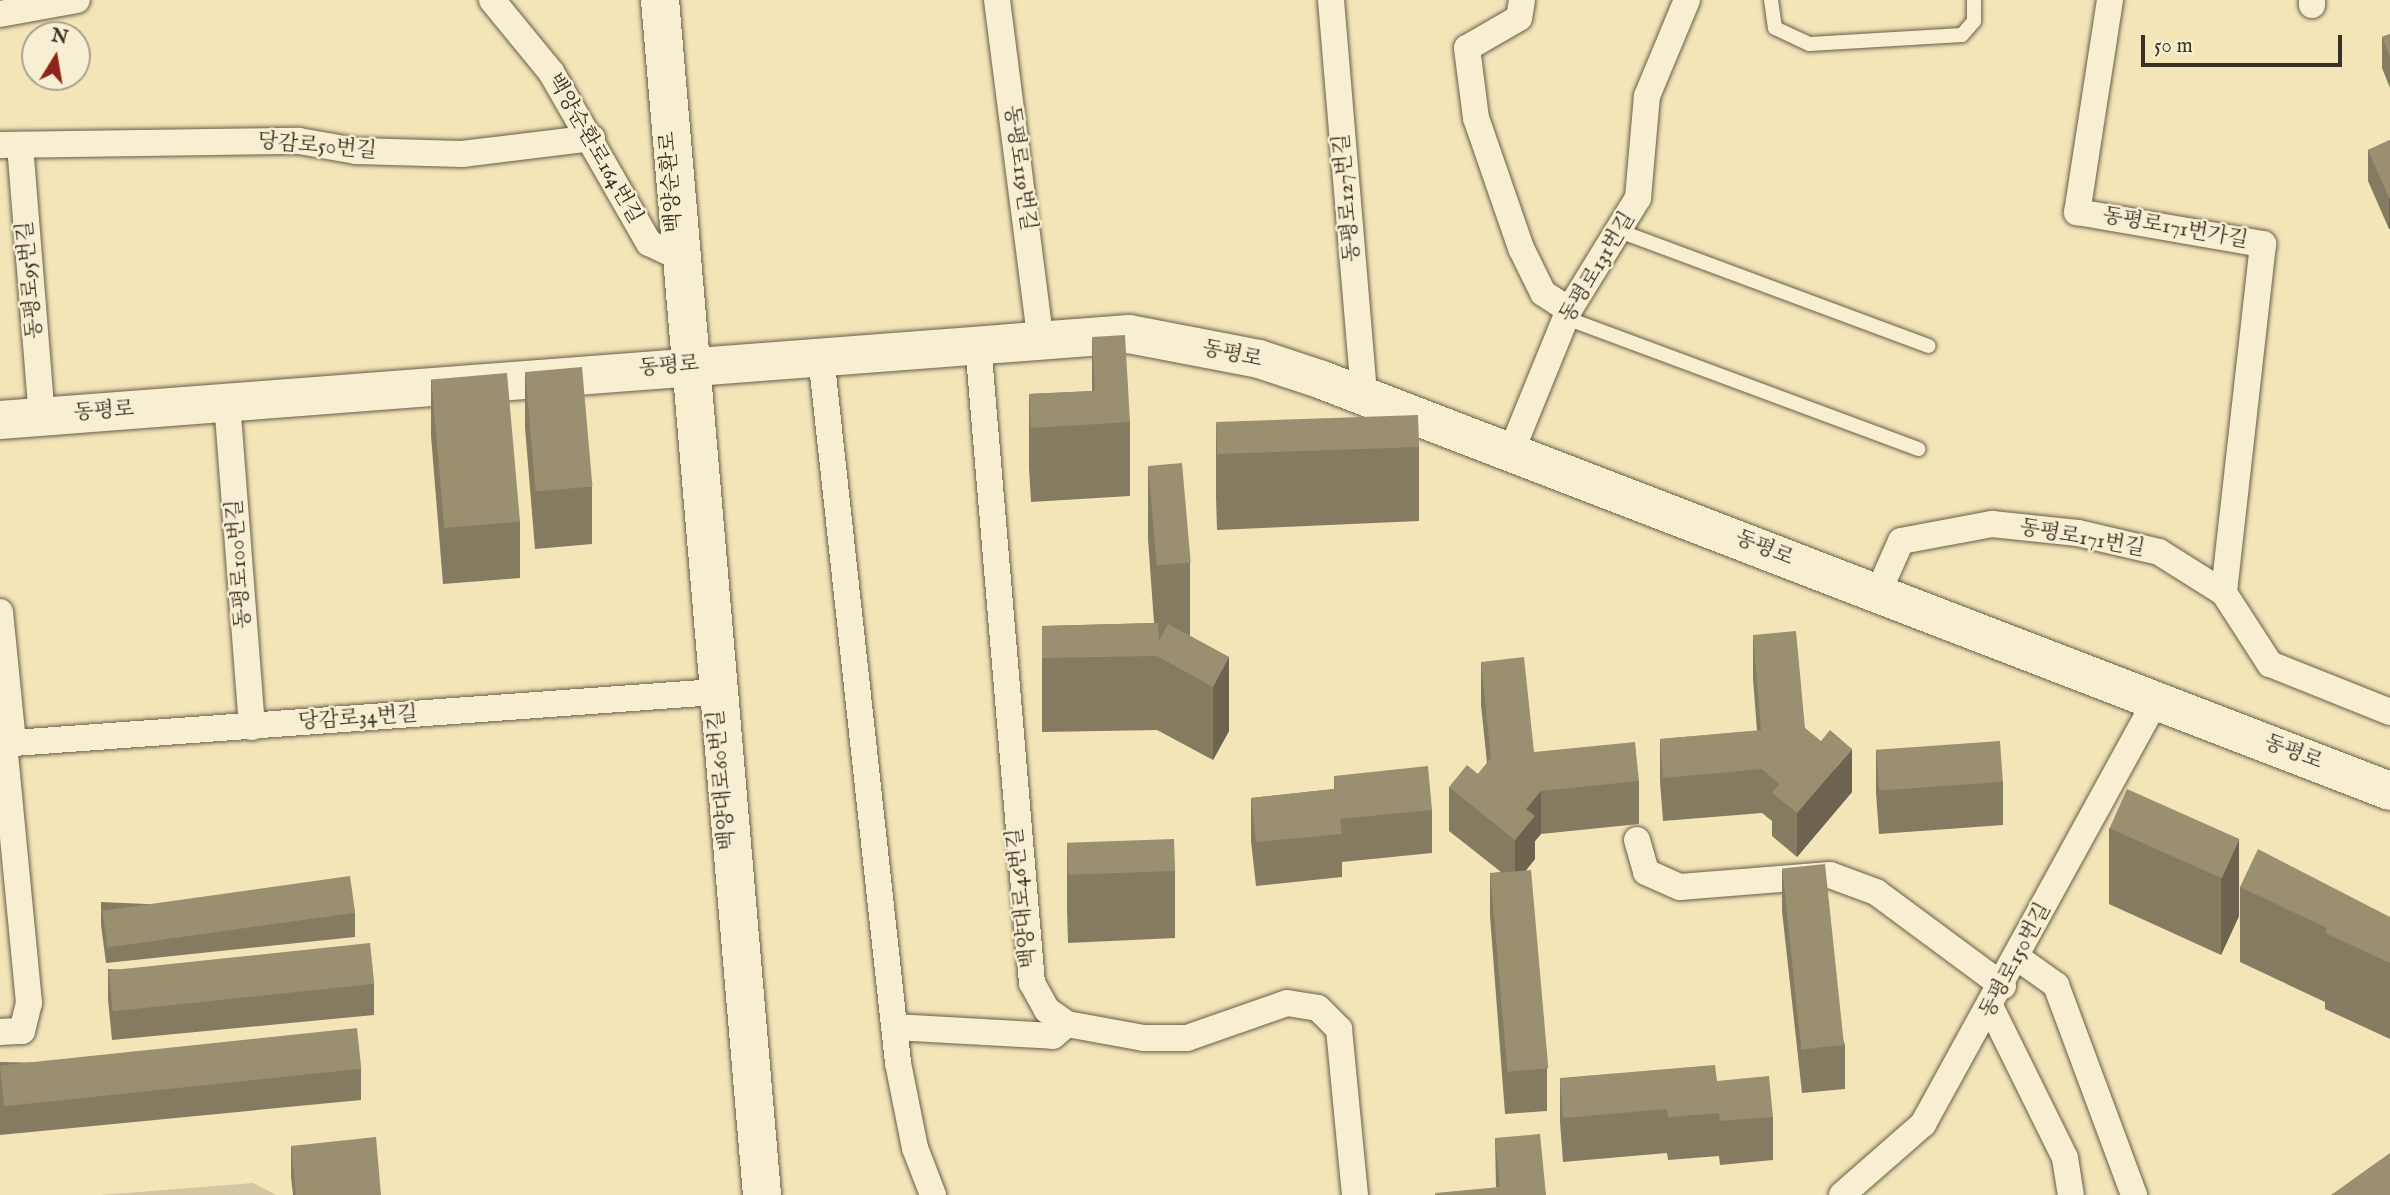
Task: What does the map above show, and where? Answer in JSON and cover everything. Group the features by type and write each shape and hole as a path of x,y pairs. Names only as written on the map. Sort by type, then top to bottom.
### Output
{"main road":[{"name":"백양순환로","path":"660,0 687,365"},
{"name":"동평로","path":"0,420 978,344 1040,336 1129,334 1259,359 1511,452 2390,790"},
{"name":"백양대로60번길","path":"687,365 762,1195"}],"street":[{"path":"1,11 77,0"},
{"name":"백양순환로164번길","path":"492,0 551,72 592,138 649,243 677,256"},
{"name":"동평로119번길","path":"997,0 1040,336"},
{"name":"동평로127번길","path":"1331,0 1364,397"},
{"path":"1522,0 1519,18 1467,48 1476,117 1521,247 1543,293 1567,314"},
{"name":"동평로131번길","path":"1511,452 1567,314 1622,232 1638,198 1647,96 1687,0"},
{"name":"동평로171번가길","path":"2110,0 2077,212 2263,244 2224,593"},
{"name":"당감로50번길","path":"10,145 299,141 356,152 462,154 592,138"},
{"name":"동평로95번길","path":"10,145 42,416"},
{"name":"백양대로46번길","path":"978,344 1032,983 1047,1010 1067,1024"},
{"path":"821,356 894,1027 915,1148 933,1195"},
{"name":"동평로100번길","path":"227,402 252,727"},
{"name":"동평로171번길","path":"1878,595 1901,541 1992,524 2078,533 2159,552 2224,593 2270,664 2390,712"},
{"path":"0,612 6,744 29,1003 22,1031 0,1032"},
{"name":"당감로34번길","path":"6,744 715,692"},
{"name":"동평로150번길","path":"1842,1195 1923,1124 1997,997 2156,700"},
{"path":"1637,840 1646,872 1680,887 1830,875 1876,892 1997,997 2054,1132 2071,1195"},
{"path":"2018,958 2056,985 2134,1195"},
{"path":"894,1027 1053,1036 1067,1024 1144,1038 1187,1038 1259,1008 1287,1003 1318,1008 1339,1029 1355,1195"}],"lane":[{"path":"1771,0 1775,28 1810,44 1962,36 1974,21 1974,0"},
{"path":"1622,232 1928,346"},
{"path":"1567,314 1917,449"}],"shaded area":[{"path":"253,1183 276,1195 101,1195"}],"building":[{"path":"2390,34 2390,57 2382,37"},
{"path":"2390,140 2390,198 2389,198 2368,150"},
{"path":"1125,335 1130,422 1031,428 1029,394 1095,391 1092,337"},
{"path":"582,367 592,487 536,492 525,372"},
{"path":"507,373 520,521 444,528 431,380"},
{"path":"1418,415 1419,447 1217,454 1216,422"},
{"path":"1182,463 1191,563 1157,566 1148,466"},
{"path":"1158,623 1159,641 1168,624 1229,657 1213,687 1157,656 1042,658 1042,626"},
{"path":"1796,631 1805,728 1821,741 1830,730 1852,749 1797,813 1772,793 1779,784 1762,769 1663,778 1660,739 1761,730 1753,635"},
{"path":"1524,657 1534,752 1635,742 1639,781 1541,791 1526,809 1535,816 1515,840 1449,787 1467,765 1478,774 1491,758 1481,662"},
{"path":"2000,741 2003,782 1879,791 1876,750"},
{"path":"1428,766 1432,810 1340,819 1342,834 1256,842 1251,798 1335,789 1334,776"},
{"path":"2127,789 2239,839 2222,878 2110,828"},
{"path":"1174,839 1175,871 1068,875 1067,843"},
{"path":"2258,849 2390,917 2390,963 2325,933 2327,928 2240,887"},
{"path":"1825,864 1844,1045 1801,1049 1782,868"},
{"path":"1531,870 1548,1068 1508,1072 1490,874"},
{"path":"350,876 355,913 108,947 102,911"},
{"path":"370,943 374,984 113,1011 108,970"},
{"path":"357,1028 361,1069 4,1106 0,1066"},
{"path":"1715,1065 1717,1081 1769,1076 1773,1117 1720,1121 1719,1113 1668,1117 1667,1109 1563,1118 1560,1078"},
{"path":"1540,1134 1546,1195 1435,1195 1500,1187 1495,1138"},
{"path":"376,1137 381,1195 296,1195 291,1146"},
{"path":"2390,1153 2390,1195 2331,1195"}]}
